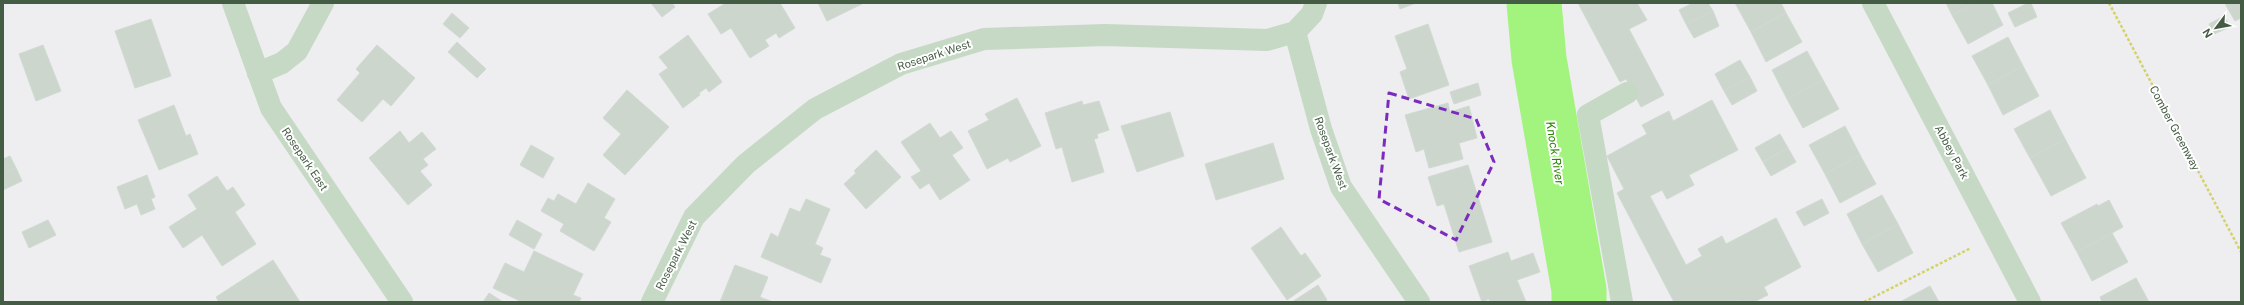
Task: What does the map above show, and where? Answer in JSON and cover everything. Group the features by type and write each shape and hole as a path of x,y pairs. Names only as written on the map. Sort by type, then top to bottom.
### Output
{"street":[{"name":"Rosepark East","path":"233,3 271,108 402,302"},
{"path":"258,74 282,63 297,51 323,3"},
{"path":"1295,32 1312,14 1316,3"},
{"name":"Abbey Park","path":"1872,3 2030,302"},
{"name":"Rosepark West","path":"652,302 694,217 746,164 815,109 901,64 984,39 1105,35 1267,40 1295,32 1321,129 1341,187 1419,302"},
{"path":"1622,302 1588,115 1627,93"}],"path":[{"name":"Comber Greenway","path":"2109,3 2241,252"},
{"path":"1864,302 1995,235"}],"highlighted area":[{"path":"1389,93 1476,119 1494,162 1456,240 1379,199"}],"building":[{"path":"651,3 672,3 675,7 662,17"},
{"path":"726,3 780,3 795,28 779,38 776,33 765,40 769,46 750,58 731,28 721,34 708,14"},
{"path":"818,3 861,3 862,4 827,21"},
{"path":"1398,3 1416,3 1400,9"},
{"path":"1578,3 1637,3 1647,20 1629,29 1664,95 1641,107 1626,79 1620,82"},
{"path":"1693,3 1708,3 1713,11 1686,24 1679,10"},
{"path":"1735,3 1781,3 1786,13 1751,32"},
{"path":"1946,3 1975,3 1952,15"},
{"path":"1975,3 1992,3 2003,25 1968,44 1952,15"},
{"path":"2031,3 2037,17 2015,27 2008,13"},
{"path":"2225,3 2239,3 2228,9"},
{"path":"2241,3 2241,18 2235,21 2228,9"},
{"path":"1713,11 1719,26 1694,38 1686,24"},
{"path":"452,13 469,28 460,38 443,24"},
{"path":"1786,13 1802,42 1766,62 1751,32"},
{"path":"2224,16 2230,27 2214,34 2209,24"},
{"path":"151,19 171,76 135,88 115,31"},
{"path":"1428,24 1449,85 1409,99 1400,72 1407,69 1395,36"},
{"path":"688,35 722,82 709,92 706,88 699,93 700,95 683,108 659,74 668,68 659,57"},
{"path":"2008,37 2023,66 1988,85 1972,56"},
{"path":"457,42 486,69 477,78 448,52"},
{"path":"43,45 61,91 36,101 19,54"},
{"path":"377,45 415,78 391,106 383,99 362,122 337,100 360,73 356,69"},
{"path":"1807,51 1823,80 1787,99 1772,70"},
{"path":"1740,60 1750,77 1724,91 1715,74"},
{"path":"2023,66 2039,96 2003,115 1988,85"},
{"path":"1750,77 1757,91 1732,105 1724,91"},
{"path":"1823,80 1839,109 1803,128 1787,99"},
{"path":"1478,83 1481,95 1454,104 1450,92"},
{"path":"627,90 669,127 625,175 603,155 621,134 603,118"},
{"path":"1017,98 1041,146 1010,162 1008,158 987,169 968,131 989,120 985,114"},
{"path":"1712,100 1738,150 1689,175 1694,185 1667,199 1662,190 1650,196 1686,265 1702,256 1698,249 1722,236 1726,244 1776,218 1801,267 1764,287 1768,295 1754,302 1739,302 1738,300 1735,302 1674,302 1617,193 1624,189 1607,156 1647,134 1642,125 1669,111 1673,121"},
{"path":"1082,101 1083,105 1099,101 1109,130 1097,134 1098,138 1094,139 1104,172 1072,182 1062,147 1056,149 1045,113"},
{"path":"1448,103 1450,112 1469,106 1477,138 1459,143 1463,159 1429,168 1424,149 1416,152 1405,115"},
{"path":"174,105 186,136 190,134 198,154 159,170 138,120"},
{"path":"2050,110 2065,139 2030,158 2014,129"},
{"path":"1170,112 1184,156 1137,172 1121,126"},
{"path":"930,123 940,138 951,131 963,148 952,155 970,180 940,200 929,183 920,189 911,177 921,171 901,142"},
{"path":"1845,126 1860,155 1825,174 1809,145"},
{"path":"400,131 409,143 422,132 436,149 423,159 428,165 420,171 432,185 408,205 369,158"},
{"path":"1780,134 1788,148 1763,162 1755,148"},
{"path":"2065,139 2086,178 2051,196 2030,158"},
{"path":"1273,143 1284,179 1216,200 1205,164"},
{"path":"531,145 554,158 543,178 520,165"},
{"path":"1788,148 1796,162 1771,176 1763,162"},
{"path":"876,150 901,177 866,209 844,184 856,173 854,171"},
{"path":"1860,155 1876,184 1840,203 1825,174"},
{"path":"10,156 16,168 3,174 3,159"},
{"path":"1468,165 1492,242 1459,252 1444,204 1437,206 1428,177"},
{"path":"16,168 22,181 3,190 3,174"},
{"path":"147,175 155,197 151,199 155,209 141,215 137,204 125,209 117,187"},
{"path":"217,176 227,191 233,187 245,205 235,212 256,244 222,266 202,235 183,248 169,227 197,209 188,195"},
{"path":"588,183 615,199 604,218 611,222 594,251 560,231 564,224 541,211 548,198 554,201 558,194 576,204"},
{"path":"1882,195 1898,224 1862,244 1847,214"},
{"path":"806,199 830,209 815,244 823,248 820,255 831,259 821,283 761,257 771,233 778,237 790,208 800,212"},
{"path":"1822,199 1829,213 1804,226 1796,212"},
{"path":"2109,200 2123,227 2077,252 2061,223 2097,204 2098,206"},
{"path":"48,220 56,235 29,248 22,232"},
{"path":"517,220 542,234 534,249 509,235"},
{"path":"1898,224 1913,253 1878,272 1862,244"},
{"path":"1281,227 1301,256 1305,253 1321,276 1287,300 1251,248"},
{"path":"2112,233 2128,262 2092,281 2077,252"},
{"path":"534,251 583,274 573,295 581,298 579,302 522,302 493,288 505,263 524,272"},
{"path":"1508,252 1511,261 1533,253 1540,272 1517,280 1526,302 1490,302 1489,299 1482,302 1469,266"},
{"path":"273,260 300,302 219,302 216,297"},
{"path":"735,265 768,277 760,297 773,302 720,302"},
{"path":"2136,278 2149,302 2102,302 2100,297"},
{"path":"1318,285 1327,300 1324,302 1292,302"},
{"path":"1930,286 1939,302 1900,302"},
{"path":"489,293 503,302 483,302"}],"waterway":[{"name":"Knock River","path":"1534,3 1539,59 1579,290 1579,302"}]}
